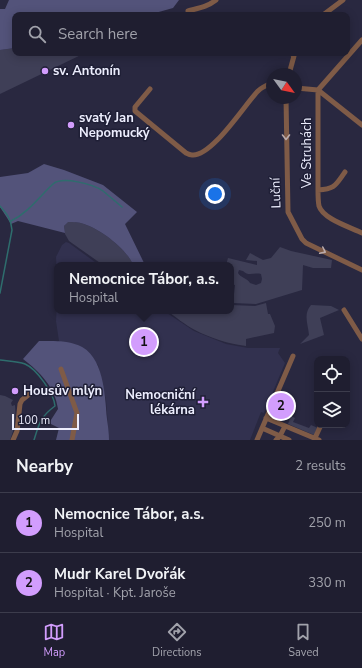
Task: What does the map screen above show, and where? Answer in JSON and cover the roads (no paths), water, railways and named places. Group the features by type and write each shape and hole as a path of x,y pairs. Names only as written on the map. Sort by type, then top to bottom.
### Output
{"street":[{"path":"188,11 202,8 216,0"},
{"path":"327,12 343,0"},
{"path":"350,54 362,40"},
{"path":"291,68 294,56"},
{"path":"318,90 348,56"},
{"path":"150,89 135,107 135,111 186,153 192,155 206,150 233,123 259,90 266,86"},
{"path":"302,89 318,90 362,125"},
{"name":"Ve Struhách","path":"318,90 319,206 323,213 332,219 362,233"},
{"name":"Luční","path":"286,104 288,212 302,239 306,243 362,270"},
{"path":"318,190 332,188 337,184 345,172"},
{"path":"344,310 361,338"},
{"path":"361,338 362,331"},
{"path":"257,440 293,356"},
{"path":"61,369 77,413 72,440"},
{"path":"13,440 17,431 20,404 22,400 32,392"},
{"path":"266,418 307,438 317,439 320,428"},
{"path":"278,438 285,426"},
{"path":"262,428 278,438 289,440"}],"waterway":[{"path":"11,221 23,214 53,184 63,181 78,182 98,188 122,207"},
{"path":"0,206 8,217 12,230 0,293"},
{"path":"0,360 19,362 30,367 40,376 52,395 55,406 41,421 34,440"}],"place":[{"name":"sv. Antonín","path":"45,71"},
{"name":"svatý Jan Nepomucký","path":"71,125"},
{"name":"Nemocnice Tábor, a.s.","path":"144,342"},
{"name":"Housův mlýn","path":"15,391"},
{"name":"Nemocniční lékárna","path":"203,402"},
{"name":"Mudr Karel Dvořák","path":"281,406"}]}
